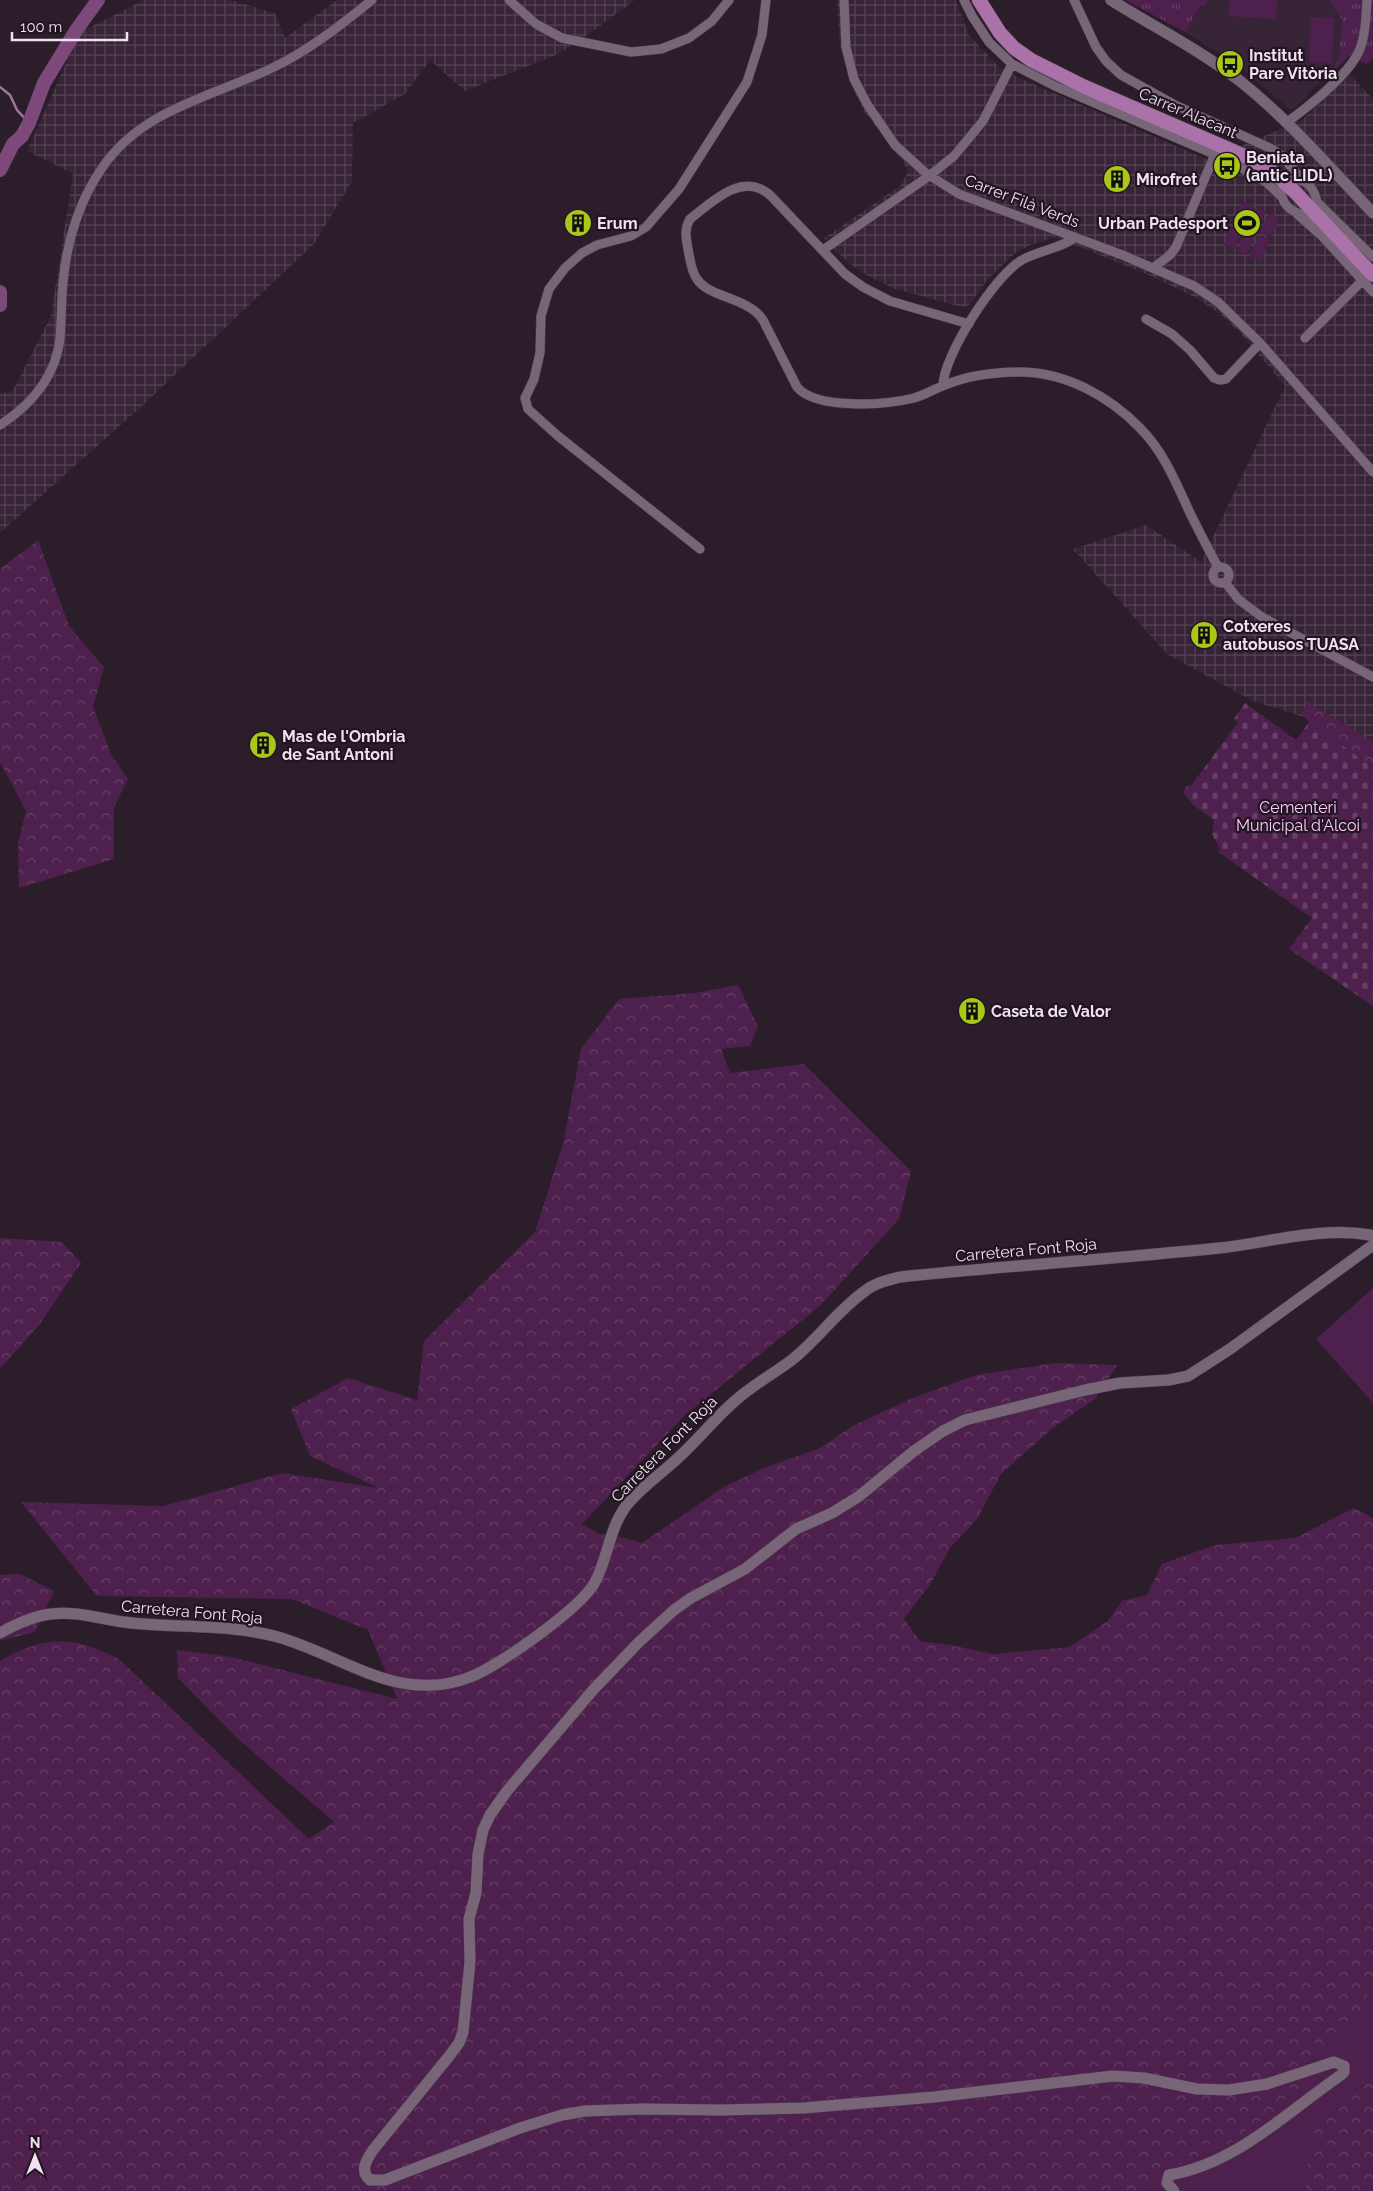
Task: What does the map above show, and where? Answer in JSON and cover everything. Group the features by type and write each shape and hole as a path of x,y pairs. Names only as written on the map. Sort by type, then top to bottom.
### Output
{"main road":[{"name":"Carrer Alacant","path":"979,0 1005,39 1031,60 1085,87 1247,157 1273,172 1368,277"}],"street":[{"path":"0,425 29,402 42,387 51,369 60,339 64,272 71,240 83,203 110,157 130,137 149,122 183,104 242,82 286,61 372,0"},
{"path":"509,0 536,24 562,38 631,52 661,49 689,38 712,21 729,0"},
{"path":"700,549 558,436 528,409 525,398 534,379 540,352 541,316 549,289 565,268 582,253 605,242 630,236 646,227 679,189 747,82 762,35 766,0"},
{"name":"Carrer Filà Verds","path":"844,0 846,47 854,80 867,104 895,145 929,176 959,194 1074,236 1194,286 1218,302 1260,343 1373,472"},
{"name":"Carrer Alacant","path":"964,0 989,42 1012,64 1055,86 1215,154 1245,169 1275,188 1285,187"},
{"path":"1074,0 1096,46 1106,61 1121,75 1133,84 1187,111 1272,149 1282,156 1314,191 1311,213"},
{"path":"1111,0 1214,62 1255,94 1286,123 1373,213"},
{"path":"1286,123 1311,103 1354,61 1363,39 1367,0"},
{"path":"823,250 944,166 976,132 989,111 1012,64"},
{"path":"1153,268 1170,255 1176,247 1215,154"},
{"path":"1285,187 1302,180"},
{"path":"969,324 880,297 845,274 770,195 756,188 741,187 724,192 690,218 686,228 686,239 692,268 697,280 706,287 756,310 797,387 804,394 816,399 840,402 879,402 913,398 943,386 997,374 1022,372 1070,382 1110,402 1142,430 1159,452 1218,567 1214,570 1213,578 1216,582 1224,582 1238,599 1262,617 1373,677"},
{"name":"Carrer Alacant","path":"1311,213 1373,257"},
{"name":"Carrer Alacant","path":"1311,213 1321,235 1368,277 1373,292"},
{"path":"943,386 946,370 969,324 994,286 1010,267 1029,255 1068,242 1074,236"},
{"path":"1305,338 1368,277"},
{"path":"1146,319 1172,334 1190,350 1214,378 1220,380 1226,380 1260,343"},
{"name":"Carretera Font Roja","path":"0,1632 37,1616 62,1613 134,1624 232,1628 252,1631 301,1644 388,1681 425,1686 454,1683 494,1666 586,1595 599,1575 609,1540 618,1518 634,1496 696,1442 737,1400 794,1358 856,1299 875,1285 900,1278 1213,1249 1297,1236 1356,1232 1372,1237"},
{"path":"1174,2191 1167,2183 1169,2175 1206,2166 1238,2149 1341,2075 1344,2072 1344,2066 1340,2063 1331,2062 1267,2084 1229,2090 1197,2089 1137,2077 1113,2076 934,2097 804,2108 720,2110 643,2108 585,2111 520,2128 385,2180 370,2180 364,2170 373,2150 450,2055 459,2043 463,2032 470,1962 470,1919 476,1893 478,1854 483,1830 490,1815 507,1791 593,1690 657,1625 691,1598 745,1569 796,1529 842,1508 914,1451 943,1431 965,1420 1084,1390 1120,1383 1169,1380 1188,1376 1230,1349 1372,1237"}],"shaded area":[{"path":"144,0 230,0 275,13 285,38 337,0 635,0 558,54 465,91 430,60 405,94 353,123 352,181 314,244 143,405 0,533 0,393 12,392 51,316 73,174 27,151 80,32"},
{"path":"837,0 956,0 969,35 999,67 1015,76 1208,160 1302,120 1350,75 1373,99 1373,752 1323,723 1253,701 1167,654 1073,549 1146,525 1201,562 1285,386 1242,335 1220,314 1197,298 1151,276 1055,237 1028,246 1014,254 989,278 969,305 962,307 895,289 861,272 842,257 824,238 900,186 908,172 904,163 865,113 853,89 840,46"},
{"path":"1209,0 1329,0 1342,19 1339,56 1333,70 1294,109 1289,109 1237,64 1185,32 1202,5 1204,6"}],"green space":[{"path":"1125,0 1209,0 1204,6 1201,5 1185,32"},
{"path":"1230,0 1277,0 1276,19 1229,16"},
{"path":"1329,0 1373,0 1373,59 1366,64 1349,56 1333,70 1339,56 1342,19"},
{"path":"1311,17 1334,18 1332,63 1309,62"},
{"path":"1243,201 1254,206 1245,226 1234,222"},
{"path":"1256,207 1266,211 1257,232 1247,227"},
{"path":"1269,213 1279,217 1271,238 1260,233"},
{"path":"1233,224 1243,228 1235,249 1224,245"},
{"path":"1246,230 1256,234 1247,255 1237,251"},
{"path":"1259,236 1270,240 1261,261 1250,256"},
{"path":"38,540 69,626 104,667 93,707 111,754 128,779 114,807 114,859 19,888 18,843 26,811 0,762 0,569"},
{"path":"1307,702 1373,741 1373,767 1309,722 1301,714"},
{"name":"Cementeri Municipal d'Alcoi","path":"1245,703 1296,740 1309,722 1373,767 1373,1006 1289,949 1312,918 1218,852 1220,849 1212,834 1214,820 1193,805 1183,792 1188,785 1191,786 1238,722 1234,719"},
{"path":"738,985 758,1026 750,1046 721,1049 730,1073 804,1064 911,1171 899,1219 821,1305 685,1415 582,1524 599,1534 621,1537 642,1543 724,1487 764,1468 820,1448 854,1425 910,1399 976,1375 1055,1363 1117,1365 1095,1399 1054,1427 1001,1474 977,1519 950,1548 931,1583 904,1619 920,1641 993,1654 1069,1647 1108,1621 1122,1601 1147,1595 1162,1564 1215,1545 1295,1538 1354,1508 1373,1518 1373,1981 1358,2019 1335,2046 1307,2064 1308,2086 1215,2153 1165,2169 1158,2175 1147,2191 0,2191 0,1661 29,1647 60,1641 87,1645 119,1659 309,1839 334,1822 238,1739 178,1678 177,1650 231,1657 397,1699 368,1630 292,1599 97,1596 21,1502 163,1506 282,1473 379,1488 310,1456 291,1409 348,1378 417,1400 424,1341 535,1232 563,1144 581,1049 619,999 695,993"},
{"path":"0,1238 62,1242 81,1263 39,1325 0,1369"},
{"path":"1373,1288 1373,1403 1316,1339"},
{"path":"20,1574 54,1591 35,1632 0,1641 0,1575"},
{"path":"1373,1981 1373,2078 1313,2121 1305,2191 1147,2191 1158,2175 1165,2169 1215,2153 1240,2134 1307,2064 1335,2046 1358,2019"},
{"path":"1373,2078 1373,2191 1305,2191 1313,2121"}],"waterway":[{"path":"0,170 13,144 22,136 29,123 44,83 77,29 98,0"},
{"path":"0,87 10,95 17,110 29,123"},
{"path":"0,292 0,305"}],"place":[{"name":"Institut Pare Vitòria","path":"1230,64"},
{"name":"Beniata (antic LIDL)","path":"1227,166"},
{"name":"Mirofret","path":"1117,179"},
{"name":"Erum","path":"578,223"},
{"name":"Urban Padesport","path":"1247,223"},
{"name":"Cotxeres autobusos TUASA","path":"1204,635"},
{"name":"Mas de l'Ombria de Sant Antoni","path":"263,745"},
{"name":"Caseta de Valor","path":"972,1011"}]}
